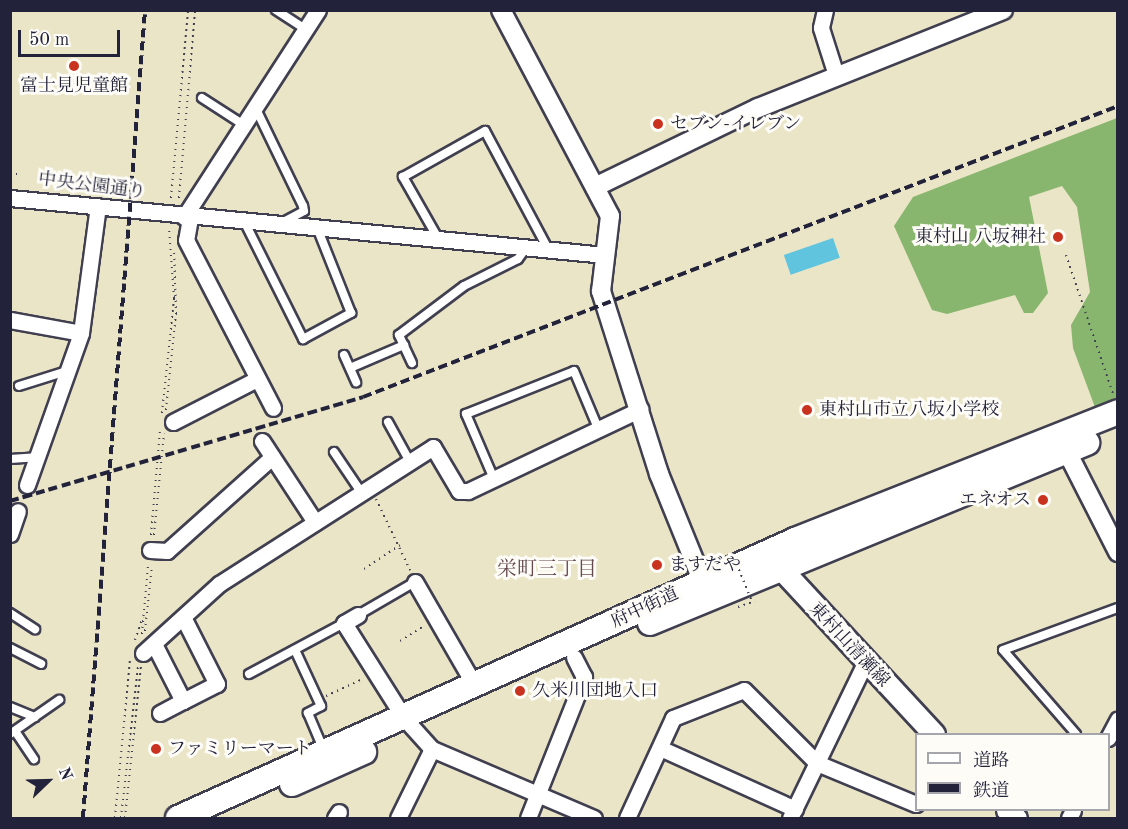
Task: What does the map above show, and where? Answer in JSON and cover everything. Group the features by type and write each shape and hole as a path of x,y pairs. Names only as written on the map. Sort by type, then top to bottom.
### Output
{"main road":[{"name":"府中街道","path":"1062,443 1116,404"},
{"name":"府中街道","path":"410,723 475,686 773,561 1062,443 1118,430"},
{"name":"東村山清瀬線","path":"773,561 932,733"},
{"name":"府中街道","path":"178,819 574,657 706,590"},
{"name":"府中街道","path":"216,819 328,759"}],"street":[{"path":"273,408 186,240 180,217 245,126 318,10"},
{"path":"501,10 595,188 612,225 605,255 601,291 641,409 659,474 706,590"},
{"path":"825,10 821,28 836,75"},
{"path":"595,188 836,75 1003,10"},
{"name":"中央公園通り","path":"10,198 98,206 180,217 605,255"},
{"path":"27,485 81,333 98,206"},
{"path":"10,320 81,333"},
{"path":"168,421 257,379"},
{"path":"183,701 144,651 219,584 409,460 433,447 459,491 494,479 641,409"},
{"path":"262,441 315,522"},
{"path":"1062,443 1118,552"},
{"path":"151,550 168,551 273,458"},
{"path":"10,534 18,511"},
{"path":"416,582 475,686"},
{"path":"358,615 344,623 410,723 432,749 594,819"},
{"path":"160,713 217,684 183,617"},
{"path":"528,819 584,677 574,657"},
{"path":"660,748 792,814 865,663"},
{"path":"627,819 673,718 744,690 817,763 915,804"},
{"path":"1110,734 1118,719"},
{"path":"398,819 432,749"}],"lane":[{"path":"276,10 307,30"},
{"path":"202,98 245,126"},
{"path":"256,109 304,211 276,225"},
{"path":"440,241 403,177 485,131 548,250"},
{"path":"245,223 303,339 351,313 318,230"},
{"path":"412,363 399,335 464,286 518,259 527,247"},
{"path":"350,368 404,345"},
{"path":"344,355 356,382"},
{"path":"19,386 67,371"},
{"path":"494,479 466,414 574,371 598,428"},
{"path":"388,422 409,460"},
{"path":"334,452 364,490"},
{"path":"10,459 36,457"},
{"path":"358,615 416,582"},
{"path":"1074,733 1003,650 1118,608"},
{"path":"10,613 35,629"},
{"path":"249,674 344,623"},
{"path":"10,648 41,664"},
{"path":"295,650 321,706 308,713 328,759"},
{"path":"34,759 13,732 59,700"},
{"path":"10,707 34,717"}],"path":[{"path":"125,819 144,651 151,550 168,421 176,314 188,10"},
{"path":"180,217 195,10"},
{"path":"10,174 17,174"},
{"path":"1066,255 1116,404"},
{"path":"364,490 400,546 416,582"},
{"path":"364,569 400,546"},
{"path":"732,553 751,599"},
{"path":"121,819 144,651 144,617"},
{"path":"400,641 436,617"},
{"path":"115,819 128,673"},
{"path":"318,700 376,673"}],"green space":[{"path":"1117,118 1117,401 1096,410 1073,348 1071,325 1090,292 1077,207 1062,186 1029,197 1048,293 1033,313 1024,313 1015,295 947,314 932,310 894,226 913,197"}],"water":[{"path":"833,238 840,258 791,275 784,255"}],"railway":[{"path":"83,818 145,10"},
{"path":"10,501 363,397 1118,106"}],"place":[{"name":"富士見児童館","path":"74,66"},
{"name":"セブン-イレブン","path":"658,124"},
{"name":"東村山 八坂神社","path":"1058,237"},
{"name":"東村山市立八坂小学校","path":"807,410"},
{"name":"エネオス","path":"1043,500"},
{"name":"ますだや","path":"657,565"},
{"name":"久米川団地入口","path":"520,691"},
{"name":"ファミリーマート","path":"156,749"}],"district":[{"name":"栄町三丁目","path":"547,570"}]}
